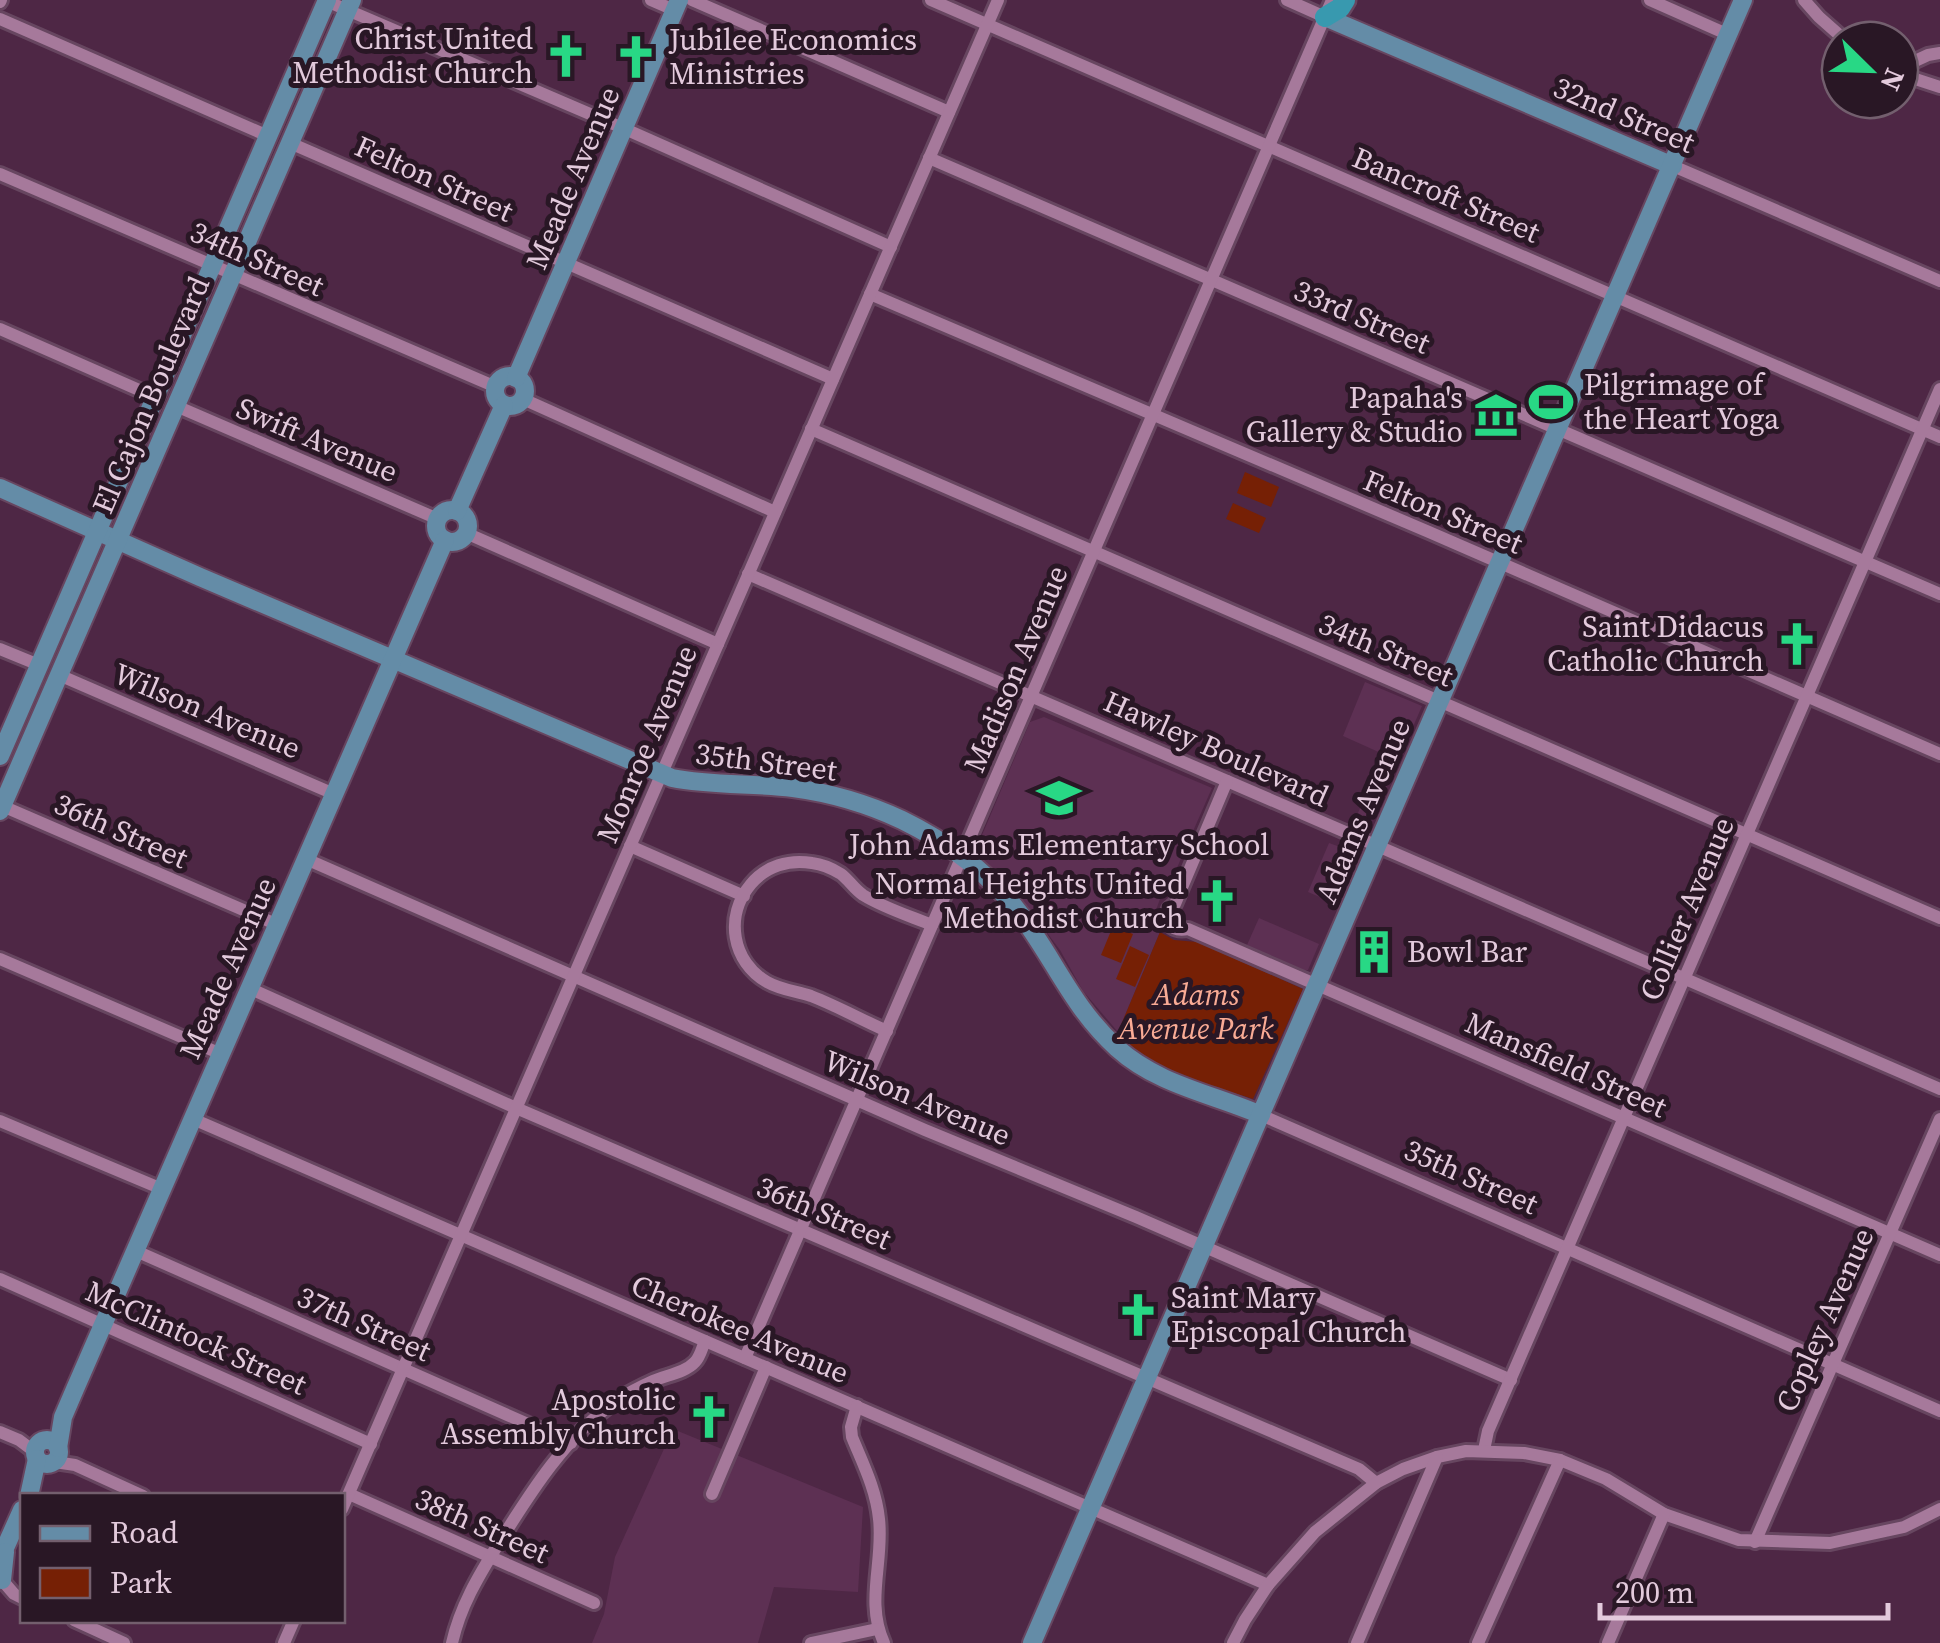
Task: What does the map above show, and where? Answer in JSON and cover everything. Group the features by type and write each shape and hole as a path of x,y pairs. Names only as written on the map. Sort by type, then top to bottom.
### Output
{"highway":[{"path":"1329,8 1340,8 1345,0"}],"main road":[{"name":"El Cajon Boulevard","path":"0,756 326,0"},
{"name":"Adams Avenue","path":"1032,1643 1743,0"},
{"name":"El Cajon Boulevard","path":"1,807 350,5"},
{"name":"Meade Avenue","path":"507,397 525,390 516,378 676,5"},
{"name":"32nd Street","path":"1329,8 1672,166"},
{"path":"458,511 507,397"},
{"name":"35th Street","path":"0,488 672,778 796,788 852,801 906,822 962,856 997,888 1020,914 1082,1011 1118,1050 1143,1068 1190,1090 1261,1116"},
{"path":"448,510 458,511 466,520 466,534 458,541 445,540 437,532 438,520 448,510"},
{"name":"Meade Avenue","path":"31,1492 445,540"},
{"path":"7,1589 2,1556 20,1515"}],"street":[{"path":"326,0 350,5 890,247"},
{"path":"651,0 676,5"},
{"path":"692,0 949,112"},
{"name":"Bancroft Street","path":"931,0 1940,437"},
{"name":"Monroe Avenue","path":"345,1503 998,0"},
{"name":"32nd Street","path":"1287,0 1329,8"},
{"path":"1650,0 1729,35"},
{"path":"1804,0 1822,20"},
{"name":"Madison Avenue","path":"746,1358 1329,8"},
{"path":"0,19 268,136"},
{"name":"Felton Street","path":"290,143 833,380"},
{"name":"33rd Street","path":"929,158 1940,594"},
{"name":"32nd Street","path":"1672,166 1940,281"},
{"name":"34th Street","path":"0,174 775,512"},
{"name":"Felton Street","path":"870,294 1940,754"},
{"path":"0,329 155,397"},
{"name":"Collier Avenue","path":"1484,1450 1510,1380 1940,389"},
{"name":"Swift Avenue","path":"176,406 438,520"},
{"name":"34th Street","path":"811,428 1940,918"},
{"path":"466,534 718,644"},
{"name":"Hawley Boulevard","path":"748,574 1940,1089"},
{"path":"0,649 39,665"},
{"name":"Wilson Avenue","path":"59,675 334,794"},
{"name":"Mansfield Street","path":"1227,781 1175,904 1169,909 1166,917 1171,927 1188,929 1940,1255"},
{"name":"36th Street","path":"1,807 278,925"},
{"path":"630,846 744,896"},
{"name":"Wilson Avenue","path":"306,859 1510,1380"},
{"path":"887,1031 809,996 766,982 748,966 736,944 736,911 750,885 771,868 792,861 815,863 841,874 865,897 932,925"},
{"path":"0,959 221,1054"},
{"name":"36th Street","path":"251,988 516,1108 1358,1469 1376,1483"},
{"name":"35th Street","path":"1261,1116 1940,1411"},
{"name":"Cherokee Avenue","path":"192,1118 1268,1585"},
{"name":"Copley Avenue","path":"1755,1542 1940,1119"},
{"path":"0,1121 162,1189"},
{"name":"37th Street","path":"136,1252 571,1443"},
{"name":"McClintock Street","path":"0,1279 371,1444"},
{"path":"452,1643 467,1596 490,1557 528,1495 571,1443 619,1399 686,1369 696,1361 705,1342"},
{"path":"712,1494 766,1367"},
{"path":"857,1406 852,1437 875,1492 880,1520 874,1585 878,1629 884,1643"},
{"path":"0,1432 136,1493"},
{"path":"1233,1643 1268,1585 1316,1532 1376,1483 1436,1457 1466,1451 1560,1460 1606,1479 1664,1514 1755,1542 1830,1543 1904,1527 1940,1509"},
{"path":"1357,1643 1436,1457"},
{"path":"1478,1643 1560,1460"},
{"name":"38th Street","path":"349,1494 594,1602"},
{"path":"1608,1643 1664,1514"},
{"path":"81,1623 124,1643"},
{"path":"812,1643 857,1638 878,1629"}],"shaded area":[{"path":"1365,682 1422,706 1336,904 1308,892 1329,843 1343,848 1383,754 1343,736"},
{"path":"1044,717 1212,788 1160,899 1156,910 1160,932 1118,1032 1083,991 1060,950 1023,901 976,853 1030,722"},
{"path":"1259,918 1319,944 1308,970 1247,945"},
{"path":"673,1429 863,1507 858,1592 774,1587 758,1643 592,1643 604,1614 615,1557"}],"green space":[{"path":"1245,472 1279,487 1271,507 1237,493"},
{"path":"1233,503 1266,518 1259,533 1226,519"},
{"path":"1113,926 1133,934 1121,963 1101,955"},
{"name":"Adams Avenue Park","path":"1160,932 1174,940 1197,942 1303,989 1253,1099 1163,1067 1146,1058 1118,1032"},
{"path":"1130,946 1149,955 1135,987 1116,979"}],"place":[{"name":"Christ United Methodist Church","path":"566,56"},
{"name":"Jubilee Economics Ministries","path":"636,57"},
{"name":"Pilgrimage of the Heart Yoga","path":"1551,402"},
{"name":"Papaha's Gallery & Studio","path":"1496,415"},
{"name":"Saint Didacus Catholic Church","path":"1797,644"},
{"name":"John Adams Elementary School","path":"1059,798"},
{"name":"Normal Heights United Methodist Church","path":"1217,901"},
{"name":"Bowl Bar","path":"1374,952"},
{"name":"Saint Mary Episcopal Church","path":"1138,1315"},
{"name":"Apostolic Assembly Church","path":"709,1417"}]}
